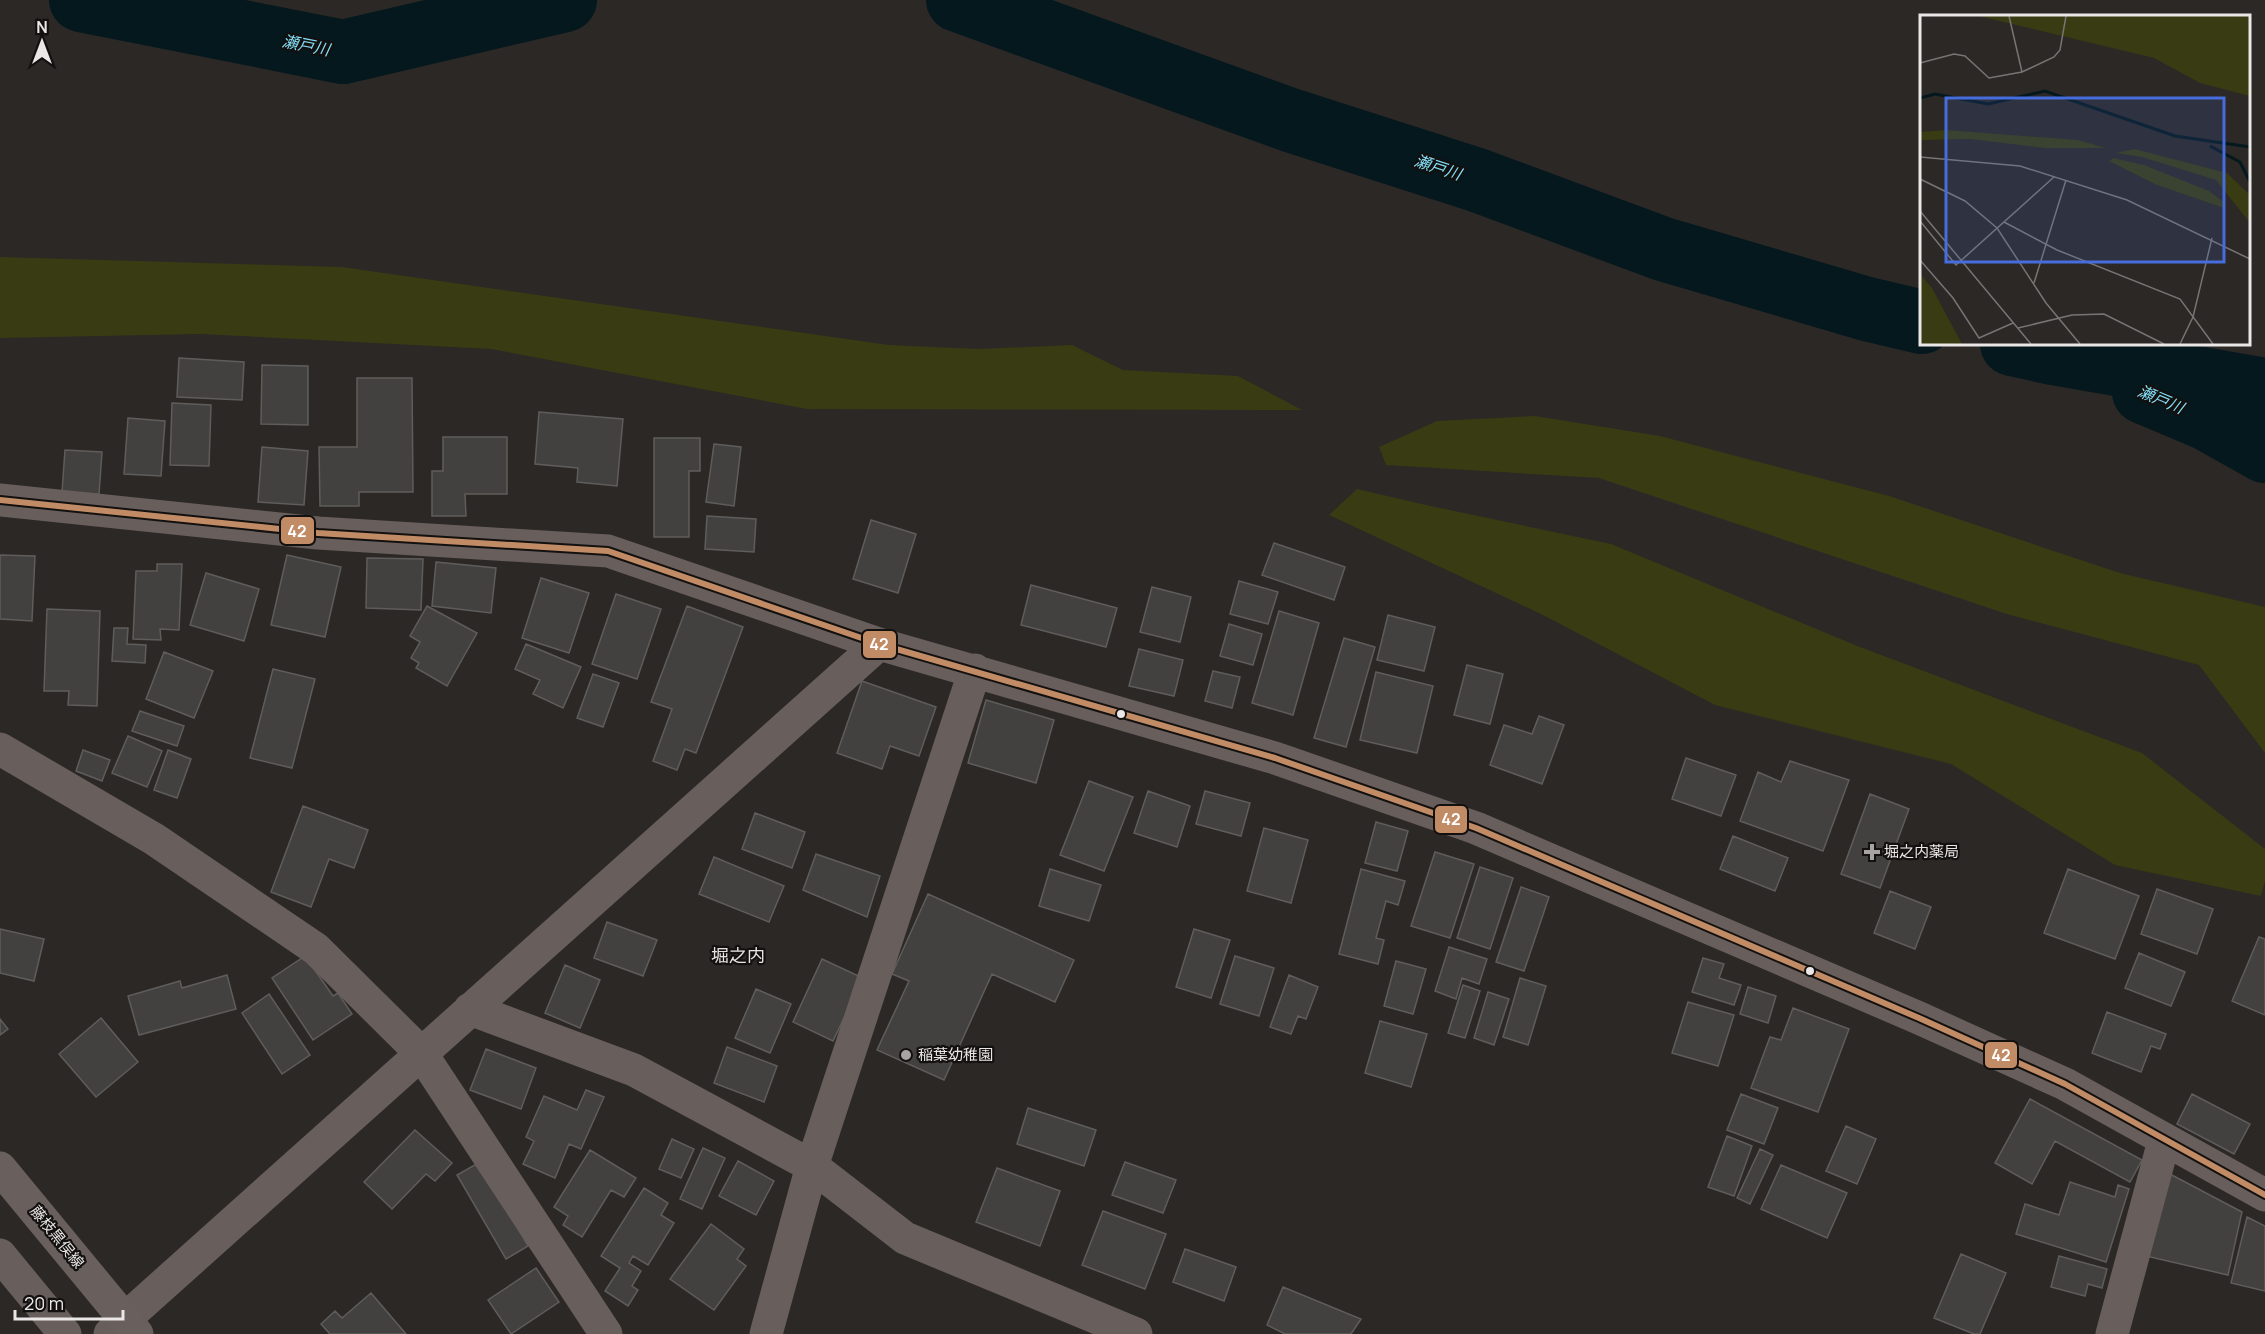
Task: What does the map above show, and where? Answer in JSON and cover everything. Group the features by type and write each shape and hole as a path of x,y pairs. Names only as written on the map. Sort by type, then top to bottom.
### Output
{"main road":[{"name":"藤枝黒俣線","path":"0,1168 124,1329"}],"street":[{"path":"0,500 318,533 608,551 879,644 1275,758 1476,828 1919,1018 2055,1080 2265,1195"},
{"path":"124,1329 421,1053 879,644"},
{"path":"766,1334 812,1166 975,670"},
{"path":"0,749 154,839 316,949 421,1053 606,1334"},
{"path":"470,1009 634,1070 812,1166 905,1238 1136,1334"},
{"path":"2112,1334 2164,1141"},
{"path":"0,1255 65,1334"}],"green space":[{"path":"0,257 342,267 889,345 979,349 1072,345 1123,370 1238,376 1302,410 807,409 491,349 201,334 0,338"},
{"path":"1535,416 1660,436 1889,496 2120,573 2265,607 2265,753 2199,665 2010,615 1599,478 1386,465 1379,447 1437,421"},
{"path":"1357,489 1611,544 1860,647 2142,753 2265,849 2265,881 2261,896 2115,865 1951,764 1715,705 1543,615 1329,515"}],"building":[{"path":"179,358 244,362 242,400 177,397"},
{"path":"262,365 308,366 308,425 261,424"},
{"path":"357,378 412,378 413,492 359,492 359,506 320,506 319,447 357,447"},
{"path":"172,403 211,405 209,466 170,465"},
{"path":"539,412 623,419 617,486 577,482 578,468 535,464"},
{"path":"128,418 165,421 161,476 124,474"},
{"path":"443,437 507,437 507,494 465,494 466,516 432,516 432,471 443,471"},
{"path":"654,438 700,438 700,471 689,471 689,537 654,537"},
{"path":"714,444 741,447 734,506 706,502"},
{"path":"262,447 308,451 304,505 258,502"},
{"path":"65,450 102,452 99,494 62,492"},
{"path":"707,516 756,519 754,552 705,549"},
{"path":"871,520 916,534 898,593 853,579"},
{"path":"1274,543 1345,567 1334,600 1262,575"},
{"path":"0,555 35,556 32,621 0,619"},
{"path":"287,555 341,567 325,637 271,625"},
{"path":"367,558 423,559 421,610 366,608"},
{"path":"436,562 496,568 491,613 432,606"},
{"path":"157,564 182,564 179,630 160,629 161,640 133,639 136,571 157,571"},
{"path":"206,573 259,589 244,641 190,625"},
{"path":"541,578 589,593 569,653 522,638"},
{"path":"1239,581 1278,592 1268,624 1230,614"},
{"path":"1031,585 1117,608 1106,647 1021,625"},
{"path":"1152,587 1191,597 1180,642 1140,632"},
{"path":"616,594 661,609 637,679 592,664"},
{"path":"427,606 477,633 447,686 416,668 419,663 411,658 420,642 410,636"},
{"path":"687,606 743,627 696,753 685,749 677,770 653,761 672,709 651,702"},
{"path":"47,609 100,611 97,706 68,705 69,691 44,691"},
{"path":"1279,611 1319,623 1293,715 1252,703"},
{"path":"1388,615 1435,627 1424,671 1377,660"},
{"path":"1229,624 1262,634 1253,665 1220,656"},
{"path":"114,628 128,628 127,644 146,645 145,663 112,661"},
{"path":"1344,638 1375,647 1346,747 1314,738"},
{"path":"526,644 581,667 563,708 533,694 540,680 515,669"},
{"path":"1139,649 1183,660 1174,696 1129,686"},
{"path":"164,652 213,671 194,718 146,699"},
{"path":"1467,665 1503,674 1490,724 1454,715"},
{"path":"273,669 315,679 292,768 250,758"},
{"path":"1213,671 1240,677 1232,708 1205,701"},
{"path":"1376,672 1433,686 1417,753 1360,740"},
{"path":"593,674 619,683 603,727 577,718"},
{"path":"862,681 936,707 919,756 890,746 882,769 837,753"},
{"path":"986,700 1054,720 1036,783 968,763"},
{"path":"140,711 184,726 177,746 132,731"},
{"path":"1539,716 1564,725 1542,784 1490,765 1504,725 1532,734"},
{"path":"128,736 162,751 147,787 112,773"},
{"path":"83,750 110,760 102,781 76,771"},
{"path":"168,750 191,759 177,798 154,790"},
{"path":"1686,758 1736,775 1721,816 1672,799"},
{"path":"1790,761 1849,780 1823,851 1740,821 1758,772 1781,782"},
{"path":"1089,781 1133,797 1104,871 1060,855"},
{"path":"1148,791 1190,806 1177,847 1134,833"},
{"path":"1205,791 1250,803 1241,836 1196,824"},
{"path":"1870,794 1909,809 1880,888 1841,874"},
{"path":"303,806 368,830 354,868 329,859 311,907 271,892"},
{"path":"755,813 805,832 792,868 742,849"},
{"path":"1376,822 1408,831 1397,871 1365,863"},
{"path":"1264,828 1308,840 1291,903 1247,891"},
{"path":"1733,836 1788,858 1775,891 1720,869"},
{"path":"1435,852 1474,864 1450,938 1411,926"},
{"path":"816,854 880,876 867,917 803,890"},
{"path":"714,857 784,886 769,922 699,894"},
{"path":"1480,867 1513,878 1490,949 1457,938"},
{"path":"1050,869 1101,885 1089,921 1039,906"},
{"path":"1361,869 1405,881 1398,905 1386,901 1376,938 1384,940 1378,964 1339,954"},
{"path":"2068,869 2139,896 2115,959 2044,933"},
{"path":"1521,887 1549,897 1524,971 1496,962"},
{"path":"2157,889 2213,909 2197,954 2141,934"},
{"path":"1890,891 1931,907 1915,949 1874,933"},
{"path":"928,894 1074,960 1055,1002 992,974 944,1080 877,1050 909,981 892,974"},
{"path":"607,922 657,940 643,976 594,958"},
{"path":"0,929 44,939 34,981 0,973"},
{"path":"1194,929 1230,940 1211,998 1176,987"},
{"path":"2259,937 2265,939 2265,1015 2232,1001"},
{"path":"1449,947 1487,959 1479,984 1462,978 1456,999 1435,991"},
{"path":"2139,953 2185,972 2171,1006 2125,988"},
{"path":"305,956 333,996 338,993 352,1014 313,1040 272,978"},
{"path":"1235,956 1274,968 1259,1016 1220,1004"},
{"path":"1703,958 1724,964 1719,978 1741,985 1734,1005 1692,992"},
{"path":"822,959 863,978 833,1041 793,1022"},
{"path":"1396,961 1426,969 1413,1014 1384,1006"},
{"path":"565,965 600,980 580,1028 545,1013"},
{"path":"227,975 236,1009 139,1035 128,996 180,981 182,988"},
{"path":"1289,975 1318,987 1306,1019 1298,1016 1291,1034 1270,1027"},
{"path":"1520,978 1546,986 1528,1045 1503,1037"},
{"path":"1463,985 1480,991 1465,1038 1448,1033"},
{"path":"1748,987 1776,996 1768,1023 1740,1014"},
{"path":"756,989 791,1004 770,1053 735,1038"},
{"path":"1488,992 1509,999 1494,1045 1474,1038"},
{"path":"269,994 310,1055 282,1074 242,1013"},
{"path":"1688,1002 1734,1015 1718,1066 1672,1053"},
{"path":"1793,1008 1849,1029 1818,1112 1751,1088 1770,1037 1781,1040"},
{"path":"2107,1012 2166,1034 2160,1049 2151,1046 2141,1072 2092,1053"},
{"path":"101,1018 138,1062 96,1097 59,1054"},
{"path":"0,1019 8,1029 0,1035"},
{"path":"1380,1021 1427,1034 1411,1087 1365,1073"},
{"path":"727,1047 777,1066 764,1102 714,1083"},
{"path":"486,1049 536,1068 521,1109 470,1090"},
{"path":"586,1090 604,1097 581,1149 569,1144 555,1178 523,1164 534,1141 526,1137 544,1096 577,1110"},
{"path":"1741,1094 1778,1108 1764,1144 1727,1130"},
{"path":"2192,1094 2250,1124 2234,1154 2177,1124"},
{"path":"2030,1099 2142,1160 2130,1182 2055,1141 2032,1184 1995,1163"},
{"path":"1028,1108 1096,1130 1084,1166 1017,1144"},
{"path":"1846,1126 1876,1139 1857,1184 1826,1171"},
{"path":"415,1130 452,1163 435,1181 426,1174 392,1209 364,1182"},
{"path":"1727,1136 1752,1146 1734,1196 1708,1187"},
{"path":"672,1139 694,1149 681,1178 659,1169"},
{"path":"703,1148 725,1158 702,1209 680,1199"},
{"path":"1760,1149 1773,1155 1750,1204 1737,1198"},
{"path":"590,1150 636,1178 624,1197 611,1190 582,1237 563,1225 568,1216 554,1207"},
{"path":"738,1161 774,1181 756,1215 719,1196"},
{"path":"480,1162 528,1246 506,1259 457,1175"},
{"path":"1125,1162 1176,1180 1163,1213 1112,1195"},
{"path":"1781,1165 1847,1193 1827,1238 1761,1209"},
{"path":"997,1168 1060,1191 1040,1246 976,1222"},
{"path":"2168,1173 2242,1212 2228,1275 2146,1256"},
{"path":"2070,1182 2115,1197 2118,1185 2129,1189 2106,1262 2016,1234 2025,1204 2059,1215"},
{"path":"644,1188 668,1203 661,1215 674,1223 648,1265 633,1256 629,1263 641,1271 632,1286 638,1290 628,1306 605,1291 620,1268 601,1256"},
{"path":"1103,1211 1166,1234 1145,1289 1082,1265"},
{"path":"2247,1217 2265,1226 2265,1291 2231,1283"},
{"path":"711,1224 744,1249 737,1259 746,1266 714,1310 670,1279"},
{"path":"1185,1249 1236,1267 1224,1301 1173,1282"},
{"path":"1961,1254 2006,1273 1980,1334 1974,1334 1934,1318"},
{"path":"2059,1256 2107,1269 2102,1288 2088,1284 2085,1296 2051,1287"},
{"path":"536,1268 559,1302 511,1334 488,1300"},
{"path":"1283,1287 1361,1319 1351,1334 1285,1334 1267,1325"},
{"path":"371,1293 406,1334 330,1334 321,1324 335,1311 342,1318"}],"waterway":[{"name":"瀬戸川","path":"81,0 343,52 565,0"},
{"name":"瀬戸川","path":"958,0 1290,120 1477,180 1663,249 1867,309 1920,322"},
{"name":"瀬戸川","path":"2017,345 2265,390"},
{"name":"瀬戸川","path":"2144,392 2208,419 2265,451"}],"transit line":[{"name":"42","path":"0,500 318,533 608,551 879,644 1275,758 1476,828 1919,1018 2065,1084 2265,1195"}],"place":[{"name":"堀之内薬局","path":"1872,852"},
{"name":"稲葉幼稚園","path":"906,1055"}],"district":[{"name":"堀之内","path":"738,956"}]}
